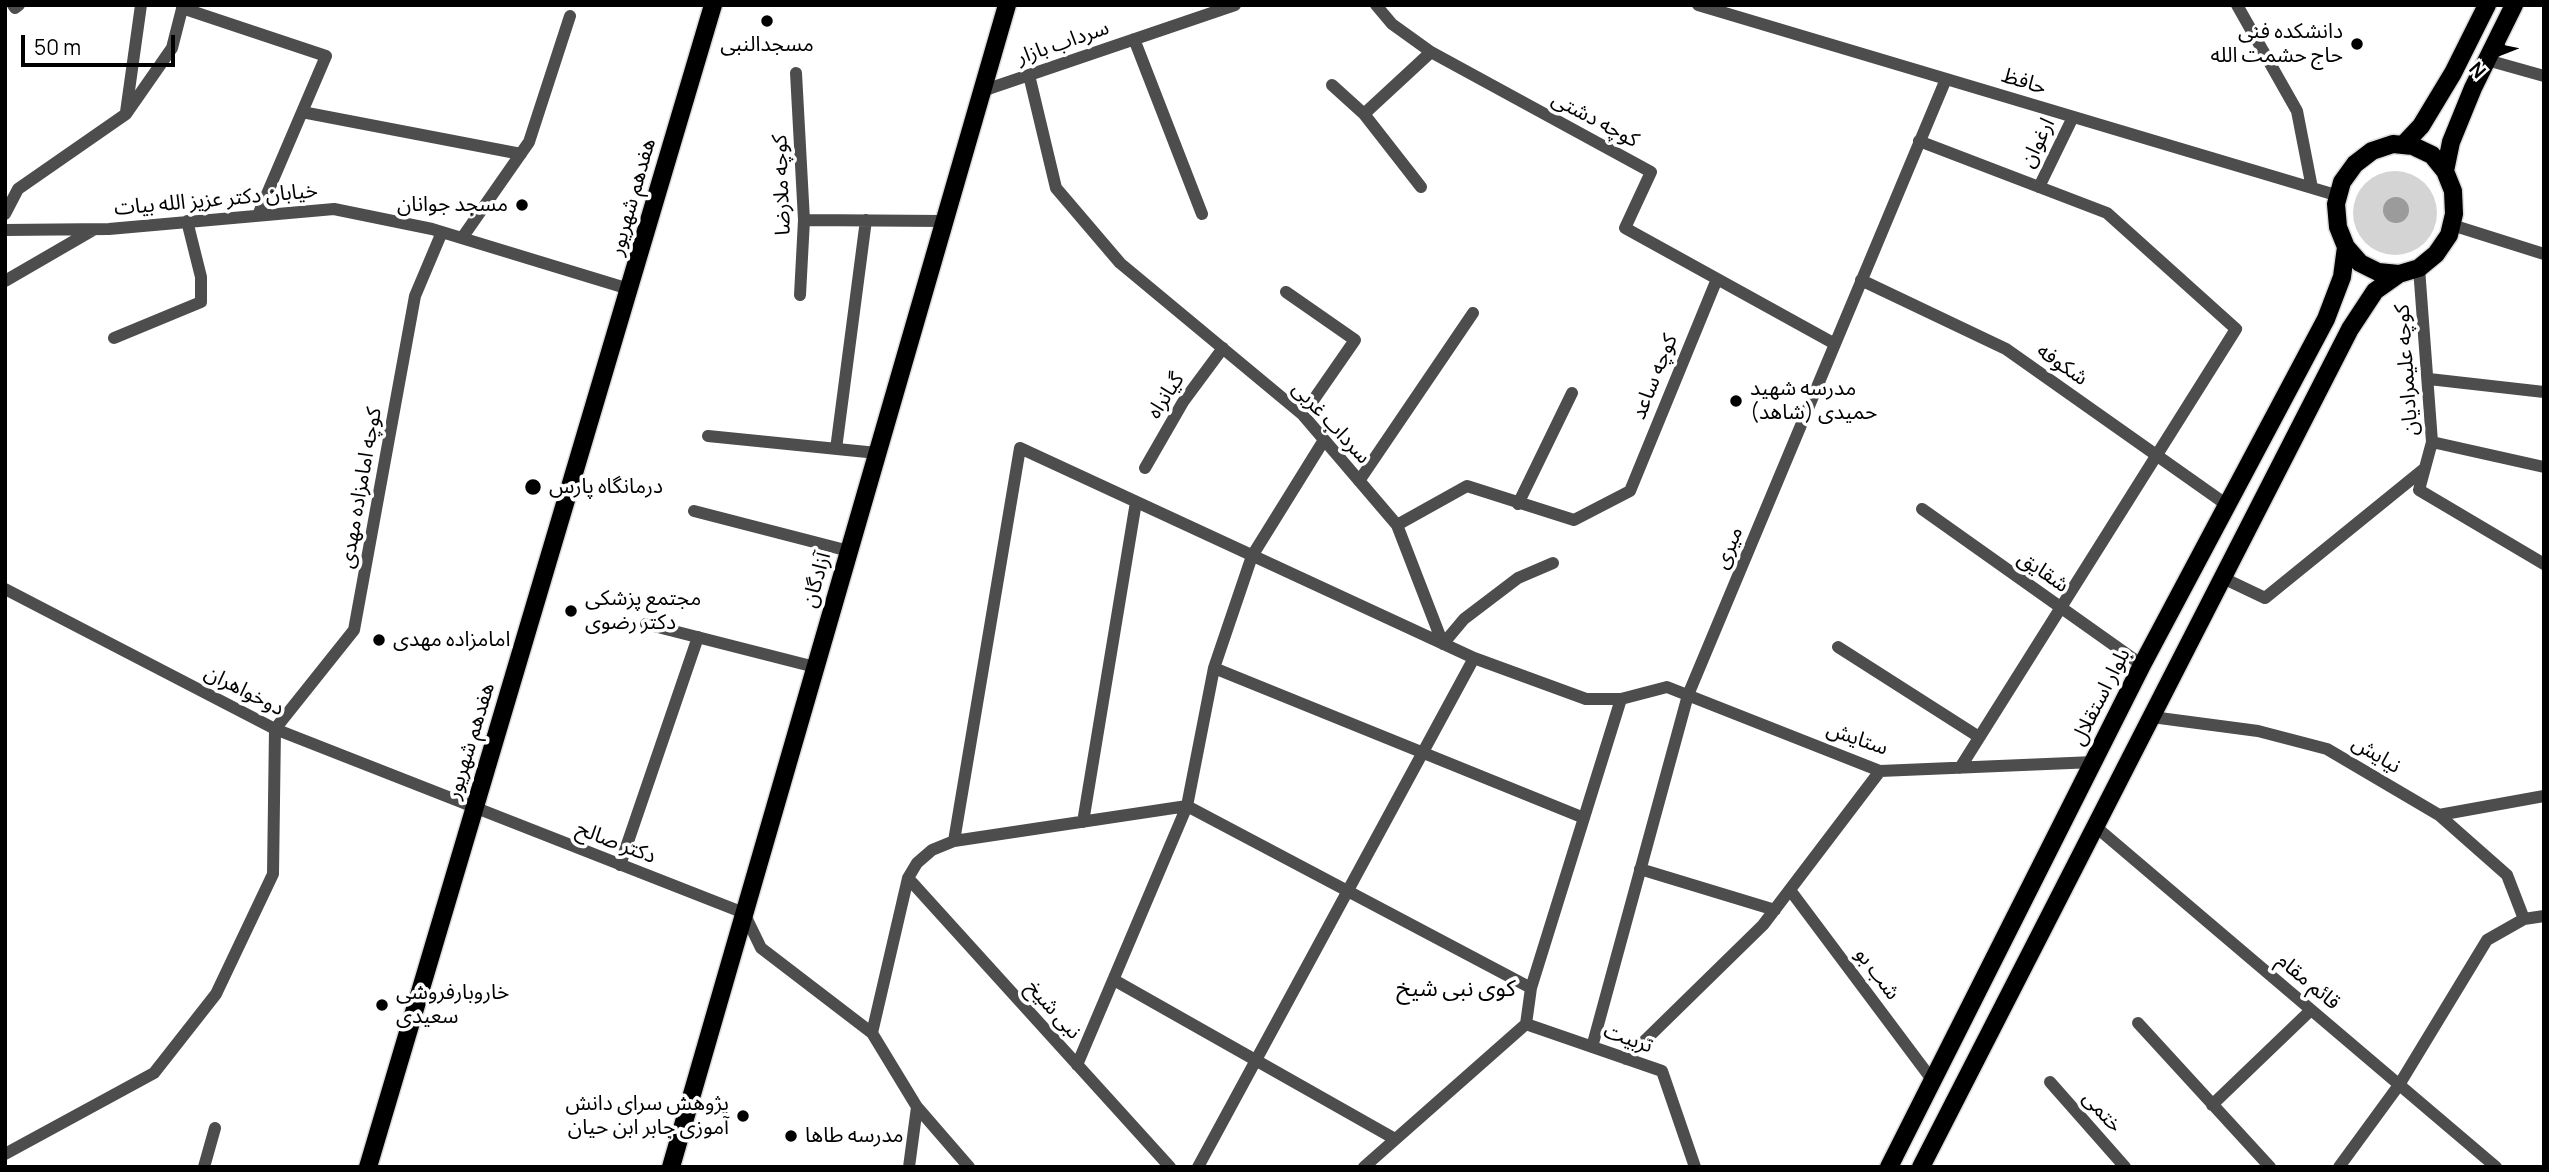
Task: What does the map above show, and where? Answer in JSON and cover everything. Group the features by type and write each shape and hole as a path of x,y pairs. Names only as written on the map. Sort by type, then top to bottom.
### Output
{"main road":[{"name":"هفدهم شهریور","path":"368,1167 713,5"},
{"name":"آزادگان","path":"671,1167 1007,5"},
{"path":"2404,144 2421,126 2453,74 2487,5"},
{"path":"2445,171 2451,142 2514,5"},
{"path":"1921,1167 2350,329 2375,291 2399,274 2419,268 2436,254 2452,225 2453,191 2445,171 2432,155 2404,144 2393,144 2372,150 2355,164 2342,182 2338,227 2346,247 2360,263 2378,272 2399,274"},
{"name":"بلوار استقلال","path":"1889,1167 2142,666 2326,319 2342,277 2346,247"}],"street":[{"path":"13,5 15,8 19,5"},
{"path":"126,114 141,5"},
{"name":"سرداب بازار","path":"982,91 1235,5"},
{"name":"کوچه دشتی","path":"1376,5 1392,24 1430,52 1651,172 1625,228 1835,344"},
{"name":"حافظ","path":"1698,5 2339,196"},
{"path":"2237,5 2297,111 2312,188"},
{"path":"5,214 18,189 126,114 172,48 183,7 326,56 258,215"},
{"path":"462,238 529,142 570,16"},
{"path":"1134,39 1202,214"},
{"path":"1364,114 1430,52"},
{"path":"2487,60 2544,76"},
{"name":"کوچه ملارضا","path":"796,73 804,220 800,295"},
{"name":"سرداب غربی","path":"1029,75 1056,188 1120,263 1303,415 1397,525 1443,644"},
{"name":"میری","path":"1592,1047 1688,695 1946,79"},
{"path":"1332,85 1364,114 1421,187"},
{"path":"302,112 521,154"},
{"name":"ارغوان","path":"2039,187 2073,117"},
{"path":"1919,141 2107,213 2236,329 1960,768"},
{"name":"خیابان دکتر عزیز الله بیات","path":"5,230 94,229 334,209 442,232 629,289"},
{"path":"804,220 944,222"},
{"path":"836,449 866,220"},
{"path":"114,338 201,302 201,277 187,221"},
{"path":"2452,225 2544,254"},
{"path":"5,281 94,229"},
{"name":"کوچه امامزاده مهدی","path":"275,729 354,630 415,296 442,232"},
{"name":"کوچه علیمرادیان","path":"2419,268 2432,442 2418,490 2544,564"},
{"name":"کوچه ساعد","path":"1518,504 1574,520 1630,491 1717,279"},
{"name":"شکوفه","path":"1861,280 2006,349 2227,505"},
{"path":"1286,292 1355,340 1303,415"},
{"path":"1359,481 1473,313"},
{"name":"گیانراه","path":"1145,468 1183,402 1223,348"},
{"path":"2429,379 2544,392"},
{"path":"1397,525 1467,485 1518,504 1572,393"},
{"path":"708,436 877,453"},
{"path":"1077,1065 1187,806 1214,668 1252,556 1324,440"},
{"path":"2432,442 2544,467"},
{"path":"954,841 1020,448 1474,658 1586,699 1621,699 1531,988 1526,1024 1364,1167"},
{"path":"2223,578 2265,598 2424,469"},
{"path":"1083,822 1136,502"},
{"name":"شقایق","path":"1922,509 2142,666"},
{"path":"694,511 849,551"},
{"path":"1443,644 1464,619 1518,578 1553,564"},
{"name":"دوخواهران","path":"5,589 275,729 475,809"},
{"path":"646,624 815,667"},
{"path":"621,865 698,637"},
{"path":"1838,647 1979,737"},
{"path":"1198,1167 1474,658"},
{"path":"1214,668 1584,818"},
{"name":"ستایش","path":"1621,699 1667,687 1880,771 2094,762"},
{"name":"نیایش","path":"2152,717 2258,731 2327,749 2439,815 2507,875 2524,919"},
{"path":"5,1154 154,1073 216,995 273,874 275,729"},
{"path":"1626,1059 1763,925 1880,771"},
{"path":"2439,815 2544,796"},
{"path":"872,1033 908,878 917,863 932,849 954,841 1187,806 1531,988"},
{"name":"دکتر صالح","path":"475,809 744,913"},
{"name":"قائم مقام","path":"2096,827 2496,1167"},
{"path":"1640,869 1774,911"},
{"name":"نبی شیخ","path":"908,878 1170,1167"},
{"name":"شب بو","path":"1790,890 1933,1081"},
{"path":"744,913 761,948 872,1033 917,1107 969,1167"},
{"path":"2339,1167 2399,1085 2487,940 2524,919 2544,916"},
{"path":"1114,980 1395,1139"},
{"path":"2212,1105 2311,1010"},
{"path":"2138,1023 2270,1167"},
{"name":"تربیت","path":"1526,1024 1662,1071 1695,1167"},
{"name":"ختمی","path":"2050,1083 2125,1167"},
{"path":"909,1167 917,1107"},
{"path":"204,1167 215,1128"}],"shaded area":[{"path":"2395,171 2418,178 2430,190 2437,213 2430,236 2418,248 2395,255 2372,248 2360,236 2353,213 2360,190 2372,178"},
{"path":"2396,197 2405,201 2409,210 2405,219 2396,223 2387,219 2383,210 2387,201"}],"place":[{"name":"مسجدالنبی","path":"767,21"},
{"name":"دانشکده فنی حاج حشمت الله","path":"2357,44"},
{"name":"مسجد جوانان","path":"522,205"},
{"name":"مدرسه شهید حمیدی (شاهد)","path":"1736,401"},
{"name":"درمانگاه پارس","path":"533,487"},
{"name":"مجتمع پزشکی دکتر رضوی","path":"571,611"},
{"name":"امامزاده مهدی","path":"379,640"},
{"name":"خاروبارفروشی سعیدی","path":"382,1005"},
{"name":"پژوهش سرای دانش آموزی جابر ابن حیان","path":"743,1116"},
{"name":"مدرسه طاها","path":"791,1136"}],"district":[{"name":"کوی نبی شیخ","path":"1456,990"}]}
